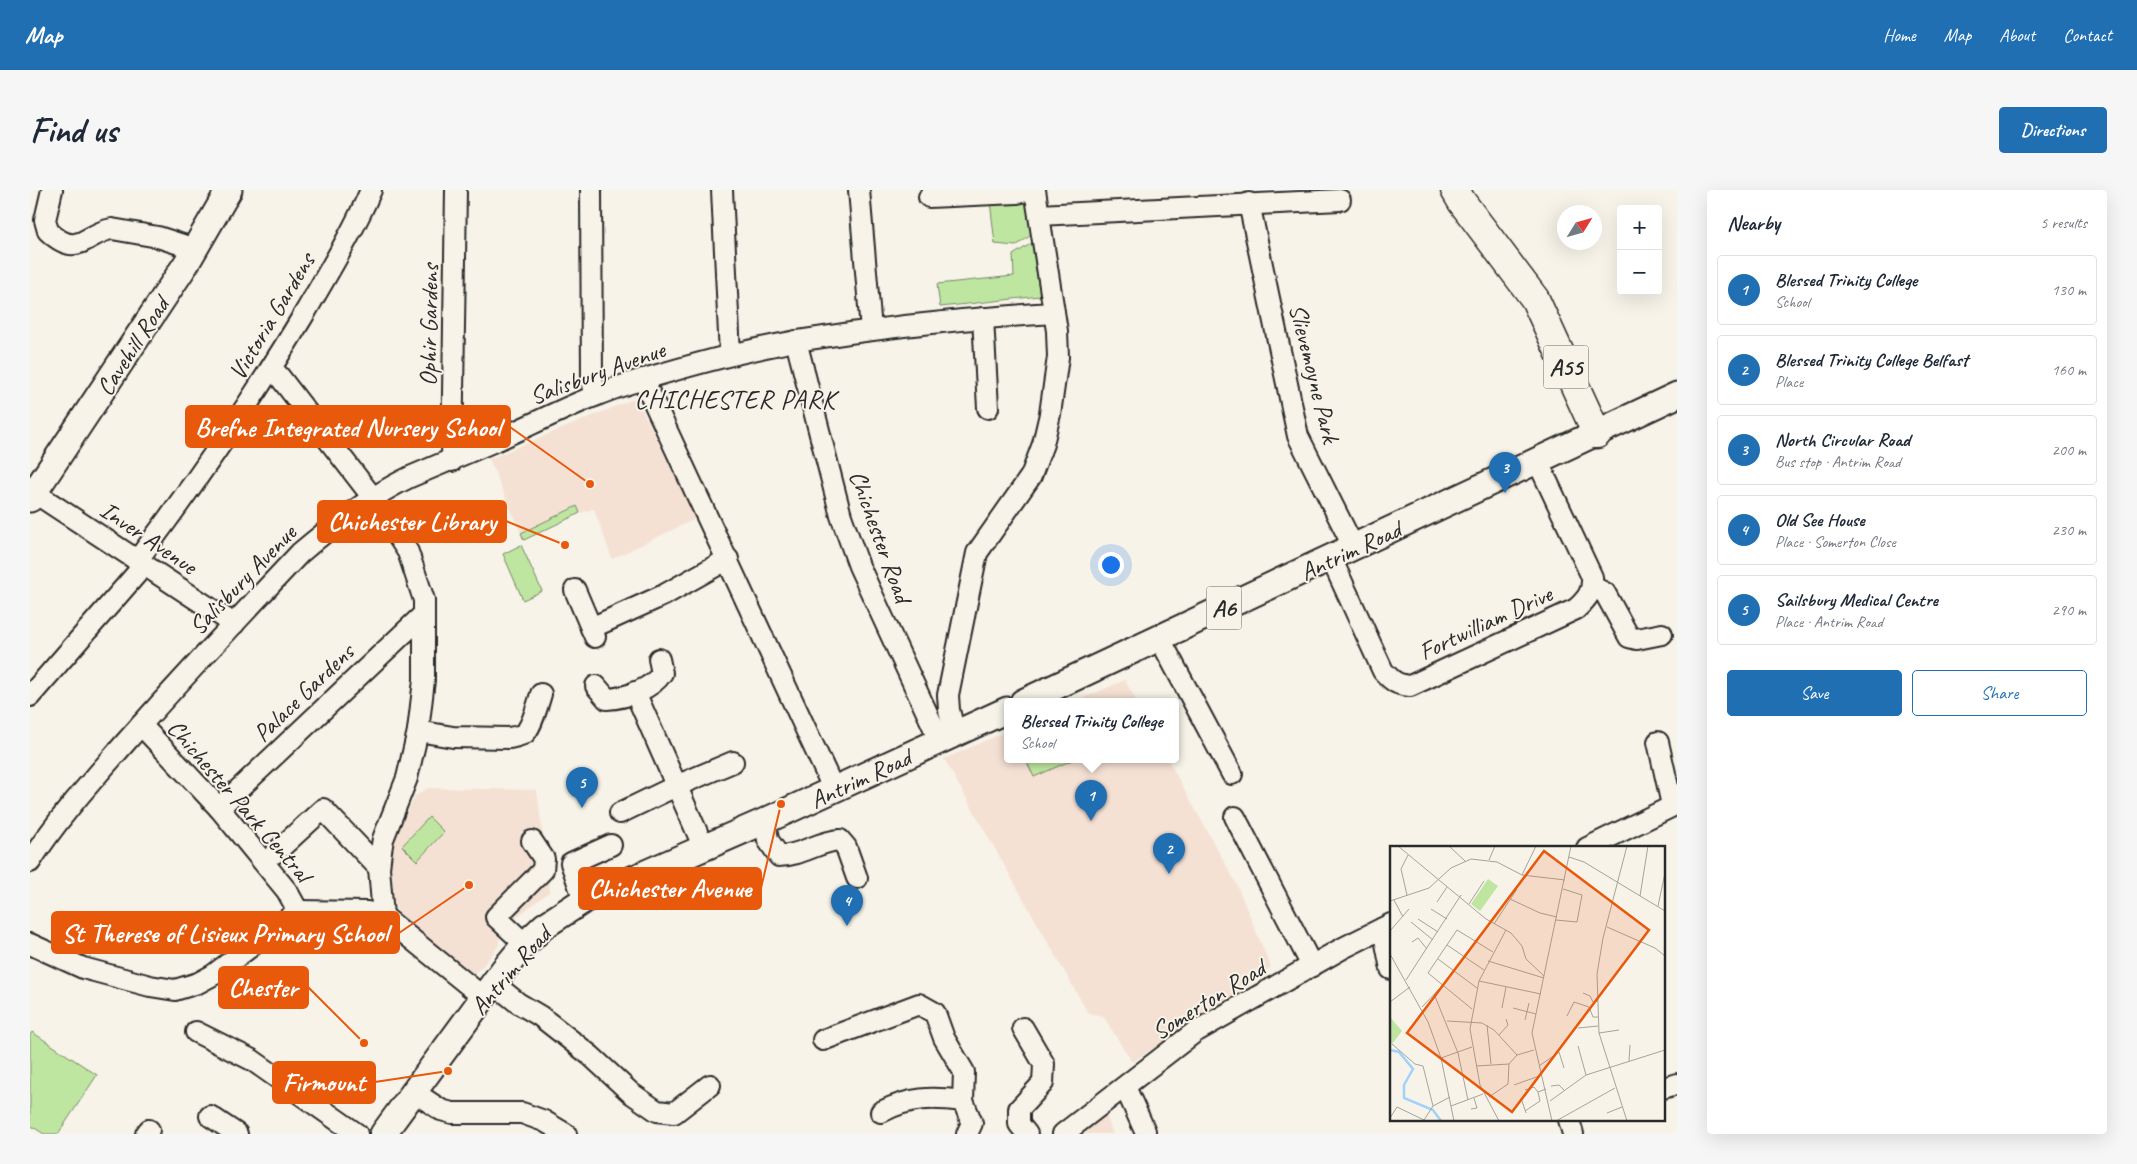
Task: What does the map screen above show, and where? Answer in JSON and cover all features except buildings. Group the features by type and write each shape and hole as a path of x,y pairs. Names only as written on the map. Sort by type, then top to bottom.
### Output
{"highway":[{"name":"A55","path":"1455,190 1535,299 1598,434"}],"main road":[{"name":"Cavehill Road","path":"32,496 195,250 229,190"},
{"name":"Antrim Road","path":"1032,698 1598,434 1675,401"},
{"name":"Antrim Road","path":"383,1134 488,990 525,944 558,916 584,900 766,821 1004,711"}],"street":[{"path":"52,190 45,220 48,231 63,242 81,244 105,230 112,229 158,237 195,250"},
{"name":"Victoria Gardens","path":"30,696 139,571 138,562 142,554 212,460 272,369 339,254 371,190"},
{"name":"Ophir Gardens","path":"452,461 456,190"},
{"path":"590,190 592,378 595,396"},
{"path":"722,190 730,355"},
{"path":"859,190 871,330"},
{"path":"929,197 1017,193 1034,190 1054,313 1058,357 1050,414 1043,444 1032,476 977,553 948,695 948,737"},
{"path":"1039,215 1249,203 1340,200"},
{"name":"Slievemoyne Park","path":"1249,203 1298,436 1354,548"},
{"name":"Salisbury Avenue","path":"30,862 49,832 141,725 300,553 325,532 408,478 452,461 595,396 643,379 730,355 796,341 871,330 983,318 1054,313"},
{"path":"983,318 988,408"},
{"name":"Chichester Road","path":"796,341 841,516 853,549 948,737"},
{"path":"272,369 373,499 408,552 424,600 424,680 418,732 407,778 383,839 379,868 383,916"},
{"path":"643,379 834,790"},
{"path":"1538,462 1592,577 1592,587 1605,593 1629,637 1637,640 1662,634"},
{"name":"Inver Avenue","path":"32,496 234,624"},
{"name":"Fortwilliam Drive","path":"1331,558 1383,671 1392,682 1399,685 1410,686 1576,608 1588,597 1592,587"},
{"path":"576,590 593,632 728,559"},
{"name":"Palace Gardens","path":"218,808 424,614"},
{"path":"1160,639 1232,774"},
{"path":"596,686 607,698 620,698 635,692 658,680 662,673 659,659"},
{"path":"635,692 704,848"},
{"path":"418,732 453,737 509,738 518,736 524,733 528,727 541,694"},
{"name":"Chichester Park Central","path":"141,725 218,808 287,890 298,911"},
{"path":"1591,846 1675,805 1658,742"},
{"path":"620,813 676,786 733,762"},
{"path":"275,853 324,809 379,868"},
{"path":"1235,817 1312,966"},
{"path":"766,821 768,840 779,856 791,856 832,840 840,840 846,847 857,878"},
{"path":"525,944 496,918 543,870 544,859 532,841"},
{"path":"584,900 571,862 611,845"},
{"path":"30,944 83,968 150,986 175,990 198,983 213,975 298,911 367,912 383,916 488,990 518,1003 540,1016 590,1056 631,1093 658,1111 674,1113 710,1085"},
{"path":"1387,926 1390,958"},
{"name":"Somerton Road","path":"1063,1134 1195,1032 1387,926"},
{"path":"823,1040 919,1004 934,1013 944,1038 964,1072 962,1101 972,1123 967,1134"},
{"path":"1023,1028 1044,1064 1043,1083 1019,1109 1018,1124 1027,1134"},
{"path":"196,1032 252,1060 357,1134"},
{"path":"1664,1088 1677,1084"},
{"path":"1125,1087 1144,1131"},
{"path":"414,1092 441,1110 452,1113 522,1113 538,1118 566,1134"},
{"path":"881,1112 898,1103 934,1098 962,1101"},
{"path":"210,1116 237,1134"}],"shaded area":[{"path":"636,398 697,518 612,559 594,509 580,513 524,540 489,459"},
{"path":"1125,680 1135,698 1083,698"},
{"path":"1004,732 1004,763 1170,763 1236,883 1271,967 1240,985 1235,996 1132,1062 1103,1016 1088,1013 944,759"},
{"path":"428,788 537,790 550,891 517,917 499,936 499,945 482,967 470,977 410,930 397,912 388,879 395,838 415,796"},
{"path":"1104,1110 1113,1134 1073,1134"}],"green space":[{"path":"1017,198 1027,202 1031,235 1016,246 995,244 990,201"},
{"path":"1032,243 1040,296 940,307 937,284 1014,276 1013,255"},
{"path":"577,506 580,513 524,540 521,533"},
{"path":"521,545 542,591 523,600 503,554"},
{"path":"1027,763 1065,763 1034,777"},
{"path":"429,817 444,832 417,861 402,846"},
{"path":"32,1032 97,1075 58,1134 44,1134 30,1125 30,1035"}],"place":[{"name":"Brefne Integrated Nursery School","path":"590,484"},
{"name":"North Circular Road","path":"1505,493"},
{"name":"Chichester Library","path":"565,545"},
{"name":"Chichester Avenue","path":"781,804"},
{"name":"Sailsbury Medical Centre","path":"582,808"},
{"name":"Blessed Trinity College","path":"1091,821"},
{"name":"Blessed Trinity College Belfast","path":"1169,874"},
{"name":"St Therese of Lisieux Primary School","path":"469,885"},
{"name":"Old See House","path":"847,926"},
{"name":"Chester","path":"364,1043"},
{"name":"Firmount","path":"448,1071"}],"district":[{"name":"CHICHESTER PARK","path":"735,399"}]}
